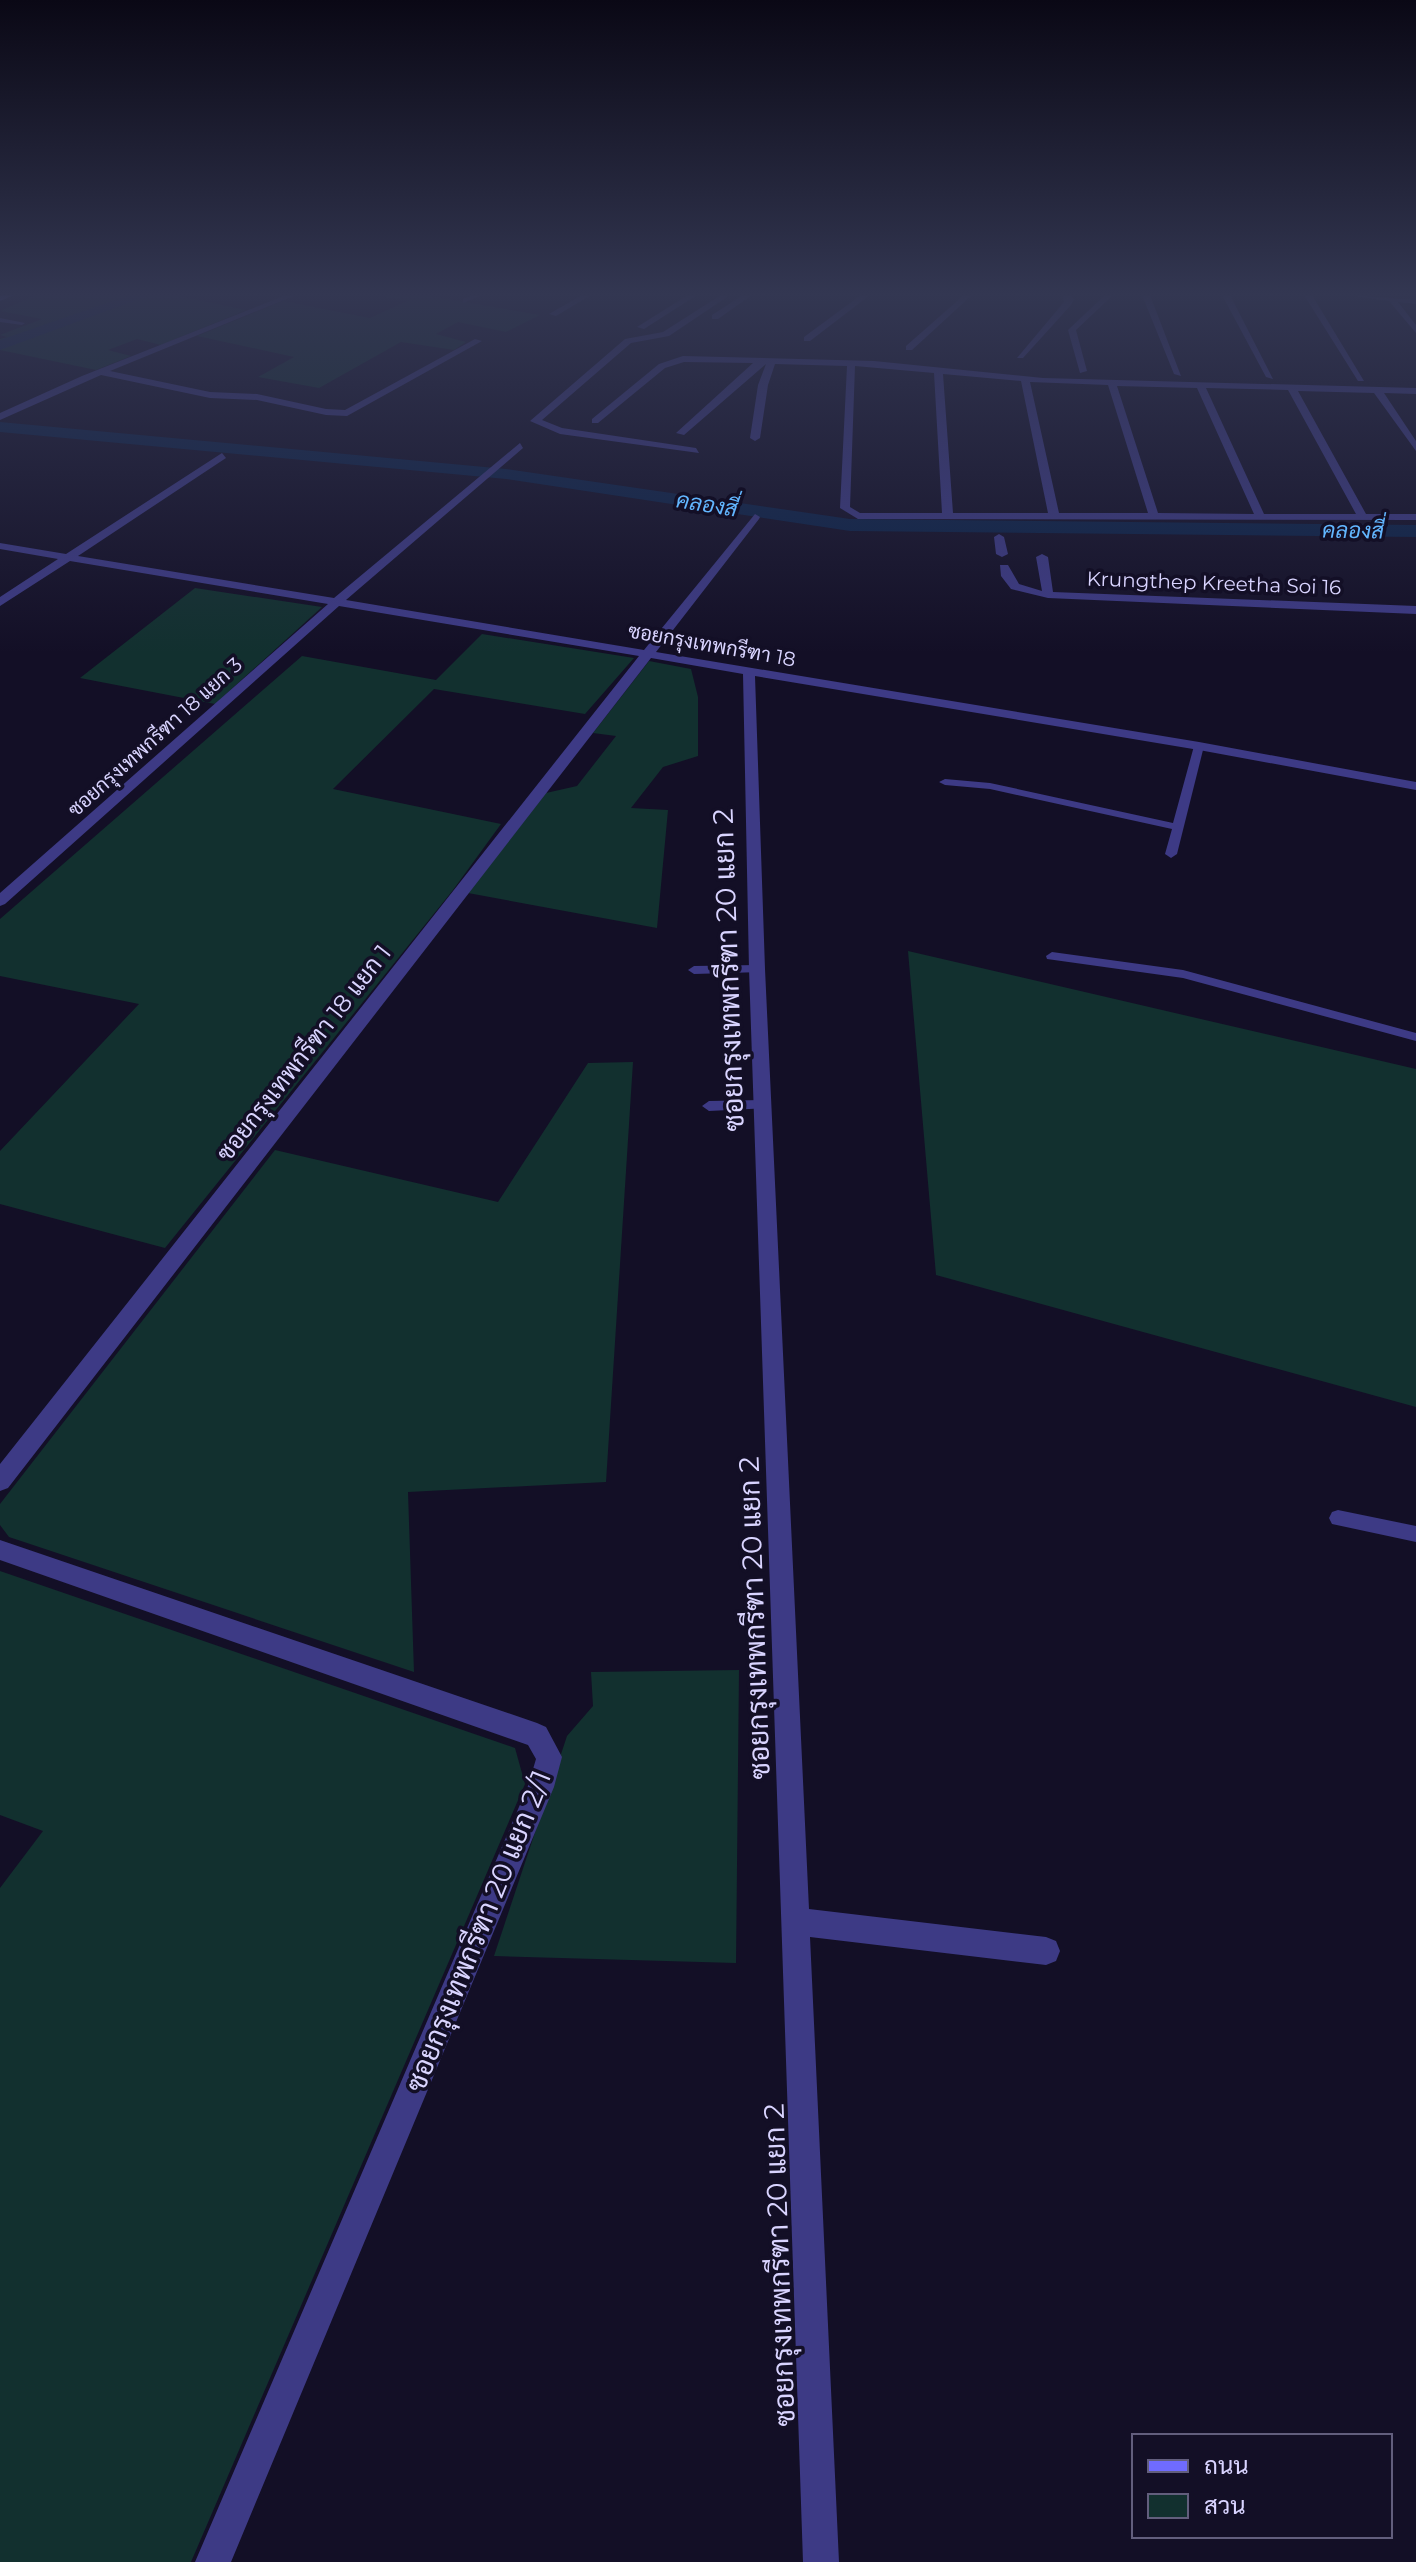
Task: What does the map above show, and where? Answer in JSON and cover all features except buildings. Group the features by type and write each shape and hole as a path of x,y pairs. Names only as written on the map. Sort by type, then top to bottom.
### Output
{"street":[{"path":"542,415 535,421 560,431 696,451"},
{"path":"595,421 603,415"},
{"path":"681,433 702,415"},
{"path":"755,438 759,415"},
{"path":"849,415 845,508 858,516 1416,517"},
{"path":"941,415 948,517"},
{"path":"1032,415 1054,517"},
{"path":"1122,415 1154,517"},
{"path":"1214,415 1260,516"},
{"path":"1306,415 1363,517"},
{"path":"1394,415 1416,448"},
{"name":"ซอยกรุงเทพกรีฑา 18 แยก 3","path":"0,901 337,602 520,446"},
{"path":"0,602 222,456"},
{"name":"ซอยกรุงเทพกรีฑา 18 แยก 1","path":"0,1481 755,517"},
{"name":"Krungthep Kreetha Soi 16","path":"999,537 1008,582 1015,588 1048,595 1416,610"},
{"name":"ซอยกรุงเทพกรีฑา 18","path":"0,546 1199,746 1416,786"},
{"path":"1042,557 1048,595"},
{"name":"ซอยกรุงเทพกรีฑา 20 แยก 2","path":"749,671 757,969 821,2562"},
{"name":"ซอยกรุงเทพกรีฑา 20 แยก 2/1","path":"0,1550 537,1736 549,1757 541,1787 213,2562"},
{"path":"796,1921 1046,1951"}],"lane":[{"path":"1171,854 1199,746"},
{"path":"945,782 990,786 1177,827"},
{"path":"1052,956 1183,974 1416,1037"},
{"path":"694,970 757,969"},
{"path":"709,1106 763,1105"},
{"path":"1338,1518 1416,1534"}],"green space":[{"path":"195,588 322,607 215,704 80,678"},
{"path":"482,634 634,658 585,714 434,689 333,789 501,824 453,890 165,1248 0,1204 0,1151 139,1004 0,976 0,919 302,656 436,680"},
{"path":"649,661 691,669 698,697 698,756 663,767 631,808 668,810 657,928 468,893 546,793 577,786 616,736 593,733"},
{"path":"908,951 1416,1069 1416,1407 936,1275"},
{"path":"633,1062 606,1482 408,1492 414,1672 9,1537 0,1525 0,1504 275,1150 498,1202 588,1063"},
{"path":"0,1571 515,1748 525,1784 191,2562 0,2562 0,1888 43,1831 0,1815"},
{"path":"739,1670 736,1963 494,1956 567,1736 593,1706 591,1672"}],"waterway":[{"name":"คลองสี่","path":"0,427 506,474 850,525 1416,531"}]}
